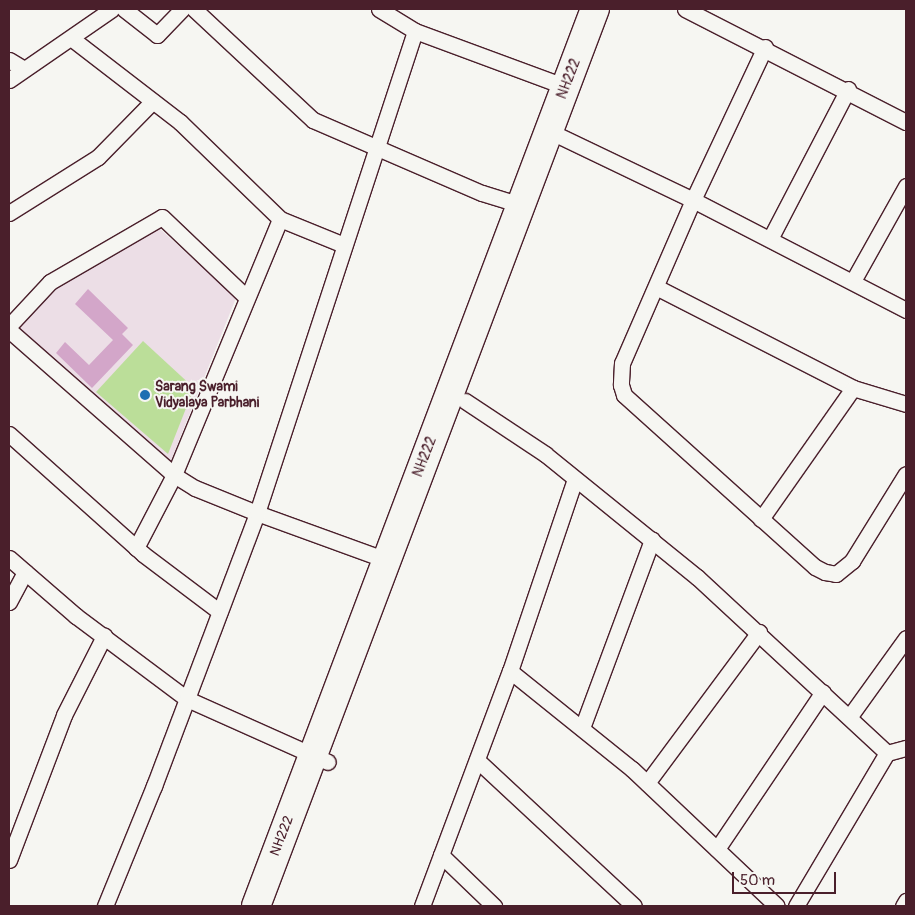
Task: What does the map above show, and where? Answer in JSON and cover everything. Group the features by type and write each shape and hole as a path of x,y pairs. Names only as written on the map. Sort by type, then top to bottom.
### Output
{"highway":[{"name":"NH222","path":"256,906 320,759 465,401 556,134 566,87 595,9"},
{"name":"NH222","path":"272,906 386,560 521,205 556,134 612,9"}],"street":[{"path":"9,80 112,9"},
{"path":"124,9 158,35 182,9"},
{"path":"194,9 313,120 482,193 521,205"},
{"path":"379,9 415,31 566,87"},
{"path":"685,9 848,90 906,122"},
{"path":"105,906 187,699 257,513 375,147 415,31"},
{"path":"70,38 180,122 280,219 344,245"},
{"path":"765,48 693,200 622,363 621,385 624,395 815,567 836,574 852,561 906,474"},
{"path":"9,60 24,70"},
{"path":"770,239 848,90"},
{"path":"9,212 98,157 153,101"},
{"path":"556,134 693,200 906,310"},
{"path":"853,281 906,186"},
{"path":"9,326 50,282 162,217 247,298"},
{"path":"136,548 174,475 280,219"},
{"path":"656,286 853,388 906,404"},
{"path":"9,330 174,475 195,488 257,513 386,560"},
{"path":"761,519 853,388"},
{"path":"465,401 575,479 652,540 759,632 887,753"},
{"path":"9,434 136,548 220,612"},
{"path":"422,906 510,671 575,479"},
{"path":"582,728 652,540"},
{"path":"9,558 104,636 187,699 320,759"},
{"path":"9,602 25,572"},
{"path":"647,783 759,632"},
{"path":"9,860 64,715 104,636"},
{"path":"850,716 906,638"},
{"path":"510,671 647,783 777,906"},
{"path":"717,850 823,692"},
{"path":"796,906 887,753 906,748"},
{"path":"477,760 634,906"},
{"path":"441,855 494,906"},
{"path":"903,906 906,901"}],"shaded area":[{"name":"Sarang Swami Vidyalaya Parbhani","path":"159,228 236,298 170,463 16,328 68,279"}],"green space":[{"path":"143,341 194,388 168,454 96,392"}],"building":[{"path":"88,289 128,328 122,334 133,345 92,388 56,353 65,342 89,365 113,340 75,304"}],"place":[{"name":"Sarang Swami Vidyalaya Parbhani","path":"145,395"}]}
